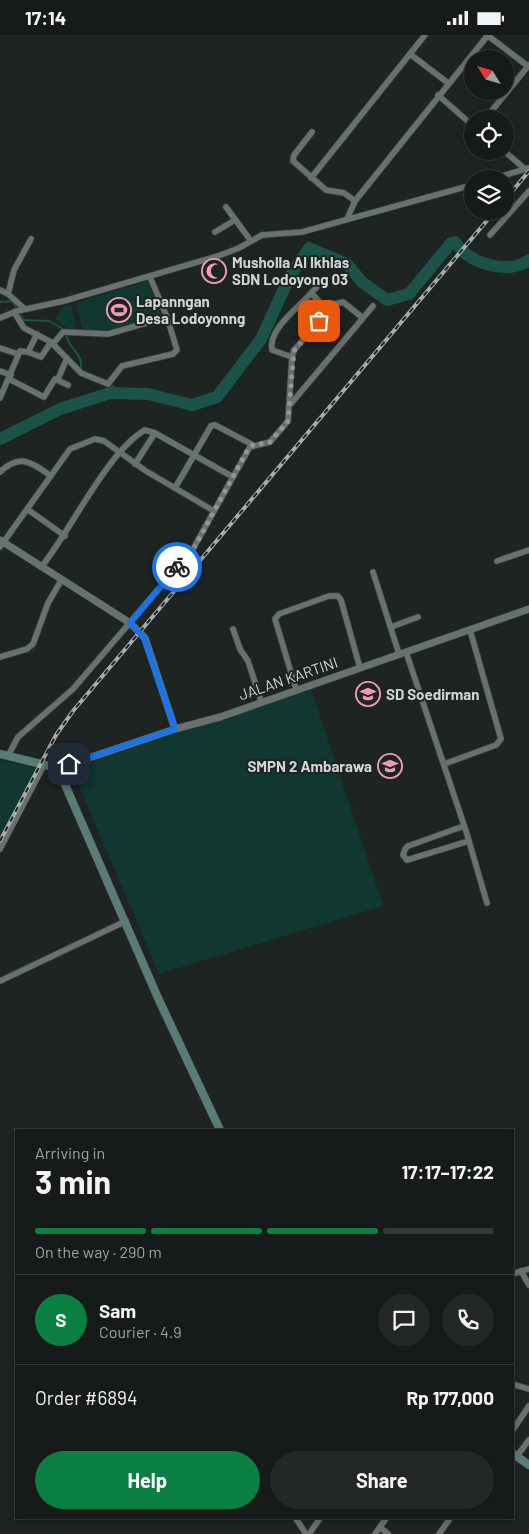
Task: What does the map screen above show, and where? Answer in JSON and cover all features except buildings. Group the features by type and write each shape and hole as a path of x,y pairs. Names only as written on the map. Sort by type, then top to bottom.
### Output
{"main road":[{"path":"4,755 56,769 63,779 158,998 220,1129"},
{"path":"515,1455 529,1465"}],"street":[{"path":"312,178 425,35"},
{"path":"347,219 355,201 438,95 488,35 529,66 492,110"},
{"path":"410,54 448,83"},
{"path":"438,95 464,118"},
{"path":"312,132 294,155 293,161 326,191 344,193 355,201"},
{"path":"514,159 527,169"},
{"path":"514,173 527,169"},
{"path":"0,318 20,310 64,301 218,256 262,235 302,232 464,187"},
{"path":"490,235 529,191"},
{"path":"226,207 251,241"},
{"path":"215,232 235,220"},
{"path":"8,293 14,270 31,239"},
{"path":"0,290 8,293 20,310 24,328 52,343 81,373 108,384 122,366 176,352 177,348 167,317 150,277"},
{"path":"292,357 272,351 271,347 286,318 312,294 318,285"},
{"path":"312,294 328,311"},
{"path":"4,755 18,737 73,689 193,549 248,449 253,445 270,442 285,427 288,421 292,357 300,343 339,301 363,318"},
{"path":"289,406 372,306"},
{"path":"0,398 20,351 41,357 52,343 67,331 108,334 167,317"},
{"path":"28,352 36,334"},
{"path":"0,348 18,354"},
{"path":"0,371 44,397 55,379 58,379 67,358"},
{"path":"58,379 68,385"},
{"path":"175,488 208,428 213,425 253,445"},
{"path":"42,566 65,536 119,453 144,430 155,433 233,477"},
{"path":"135,464 155,433"},
{"path":"175,729 144,638 139,631 130,623 42,566 1,543 71,448 95,439 104,441 135,464 214,511"},
{"path":"0,472 11,463 20,460 35,465 51,476"},
{"path":"27,509 65,536"},
{"path":"497,561 529,550"},
{"path":"373,572 391,627 403,653 444,764 487,903"},
{"path":"0,657 27,649 33,644 48,603 62,579"},
{"path":"296,689 275,619 279,614 312,602 334,595 341,600 360,667"},
{"name":"JALAN KARTINI","path":"56,769 175,729 220,717 261,701 529,609"},
{"path":"391,627 418,617"},
{"path":"233,629 240,649 248,661 261,701"},
{"path":"444,764 496,745 501,739 470,630"},
{"path":"0,849 40,764"},
{"path":"464,826 408,846 403,855 407,860 469,841"},
{"path":"0,981 126,921"},
{"path":"514,1273 529,1269"},
{"path":"520,1271 529,1285"},
{"path":"514,1385 529,1389"},
{"path":"514,1428 529,1406"},
{"path":"515,1455 529,1440"},
{"path":"297,1519 308,1534 319,1519"},
{"path":"375,1534 386,1519"},
{"path":"439,1534 450,1519"},
{"path":"380,1527 388,1534"}],"green space":[{"name":"Lapanngan Desa Lodoyonng","path":"147,281 163,316 101,332 83,331 76,303"},
{"path":"71,304 77,330 67,328 55,319 63,306"},
{"path":"310,686 383,906 159,974 71,767"},
{"path":"0,760 39,769 0,844"}],"waterway":[{"path":"0,439 60,409 110,393 148,394 192,405 217,397 261,339 290,276 309,248 347,264 362,282 387,300 409,294 451,243 455,242 466,254 488,265 506,267 522,264 529,260"},
{"path":"0,302 12,301 24,320 49,321 65,330"},
{"path":"66,334 68,342 80,359 82,371"},
{"path":"109,383 120,393"}],"railway":[{"path":"514,189 529,171"},
{"path":"0,841 56,735 73,711 487,220"}],"way so far":[{"path":"177,567 195,546 248,449 253,445 270,442 285,427 288,421 292,357 300,343 319,321"}],"place":[{"name":"Musholla Al Ikhlas SDN Lodoyong 03","path":"214,271"},
{"name":"Lapanngan Desa Lodoyonng","path":"119,310"},
{"name":"SD Soedirman","path":"368,694"},
{"name":"SMPN 2 Ambarawa","path":"390,766"}],"route":[{"path":"69,764 175,729 168,702 144,638 130,623 177,567"}]}
